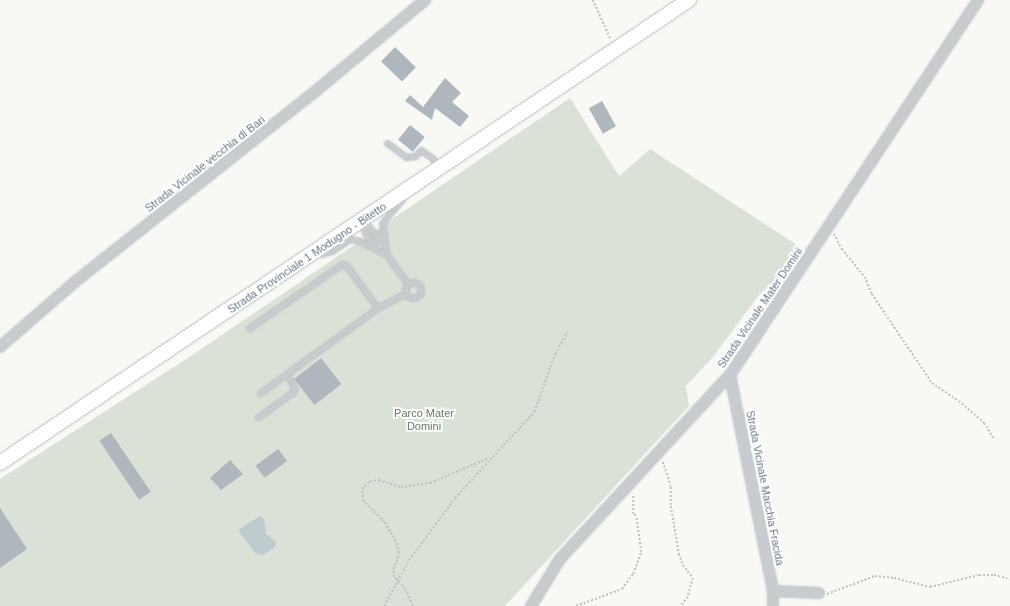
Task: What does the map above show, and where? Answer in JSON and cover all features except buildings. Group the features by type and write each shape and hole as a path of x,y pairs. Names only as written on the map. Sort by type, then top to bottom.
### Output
{"main road":[{"name":"Strada Provinciale 1 Modugno - Bitetto","path":"0,463 309,258 689,0"},
{"name":"Strada Provinciale 1 Modugno - Bitetto","path":"614,52 701,0"}],"street":[{"name":"Strada Vicinale vecchia di Bari","path":"0,347 76,281 317,90 425,0"},
{"name":"Strada Vicinale Mater Domini","path":"531,606 554,567 730,375 978,0"},
{"name":"Strada Vicinale Macchia Fracida","path":"730,375 773,591 773,606"},
{"path":"773,591 819,593"}],"lane":[{"path":"387,142 406,157 415,156 421,150 432,158 441,168"},
{"path":"386,254 381,227 383,219 409,190"},
{"path":"363,221 384,243"},
{"path":"363,221 365,233 378,249"},
{"path":"309,258 332,251 350,240 360,241 386,254 408,284 406,293"},
{"path":"249,328 342,264 347,266 368,298 379,307"},
{"path":"406,293 414,298 420,293 418,284 408,284"},
{"path":"260,393 379,307 406,293"},
{"path":"258,417 292,393 295,388 286,374"}],"path":[{"path":"594,0 611,37 614,52"},
{"path":"828,228 865,277 872,294 932,383 979,419 995,440"},
{"path":"384,606 396,581 455,498 490,458 534,412 555,354 567,332"},
{"path":"659,452 671,487 671,506 679,554 683,565 693,578 688,597 681,606"},
{"path":"412,606 405,589 396,581 393,569 399,553 394,538 384,522 363,501 362,489 370,481 379,480 401,487 430,483 490,458"},
{"path":"576,606 622,589 633,574 641,552 636,516 633,514 630,483"},
{"path":"819,593 832,593 875,576 894,578 930,587 979,575 994,575 1010,579"}],"green space":[{"name":"Parco Mater Domini","path":"570,98 619,176 650,149 800,247 787,269 758,296 713,357 686,386 689,406 505,606 0,606 0,479 194,354"}],"shaded area":[{"path":"260,516 264,519 266,534 276,542 275,547 263,555 255,553 238,530"}]}
